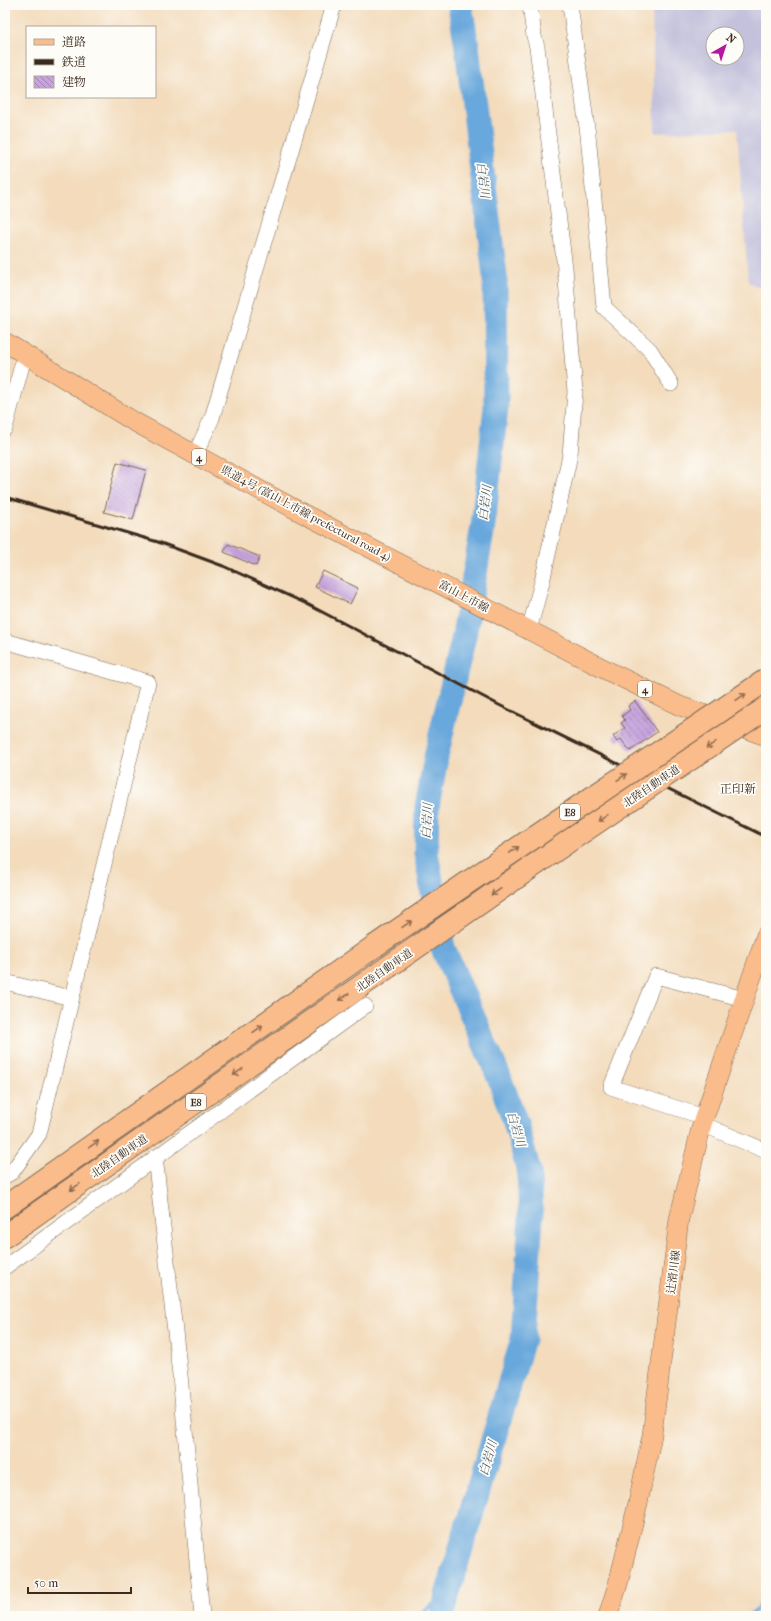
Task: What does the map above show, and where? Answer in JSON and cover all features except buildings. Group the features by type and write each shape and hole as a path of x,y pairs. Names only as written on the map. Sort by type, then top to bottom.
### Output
{"highway":[{"name":"E8","path":"5,1207 375,946 562,817 766,680"},
{"name":"北陸自動車道","path":"5,1236 388,967 766,708"}],"main road":[{"name":"県道4号 (富山上市線 prefectural road 4)","path":"5,342 133,421 304,514 400,562"},
{"name":"富山上市線","path":"400,562 529,630"},
{"name":"4","path":"529,630 680,706 766,736"},
{"name":"辻滑川線","path":"608,1616 618,1584 637,1510 652,1435 680,1219 703,1120 766,935"}],"street":[{"path":"195,455 212,418 334,5"},
{"path":"529,630 542,582 570,455 575,392 565,268 537,47 530,5"},
{"path":"570,5 588,135 604,307 650,350 671,384"},
{"path":"5,428 25,354"},
{"path":"5,641 148,682 39,1134 12,1172 5,1176"},
{"path":"744,999 656,976 611,1087 703,1120 766,1151"},
{"path":"5,982 71,998"},
{"path":"5,1266 365,1006"},
{"path":"155,1157 180,1375 202,1616"}],"shaded area":[{"path":"652,5 766,5 766,290 748,282 737,129 655,133"}],"waterway":[{"name":"白岩川","path":"443,1616 447,1595 523,1339 531,1216 529,1172 516,1124 499,1077 443,948 426,853 427,807 437,752 464,636 483,526 496,407 495,276 467,47 460,5"},
{"path":"417,1616 447,1595"},
{"path":"750,1616 766,1599"}],"railway":[{"path":"5,497 158,542 223,566 307,604 499,705 766,837"}],"district":[{"name":"正印新","path":"738,789"}]}
